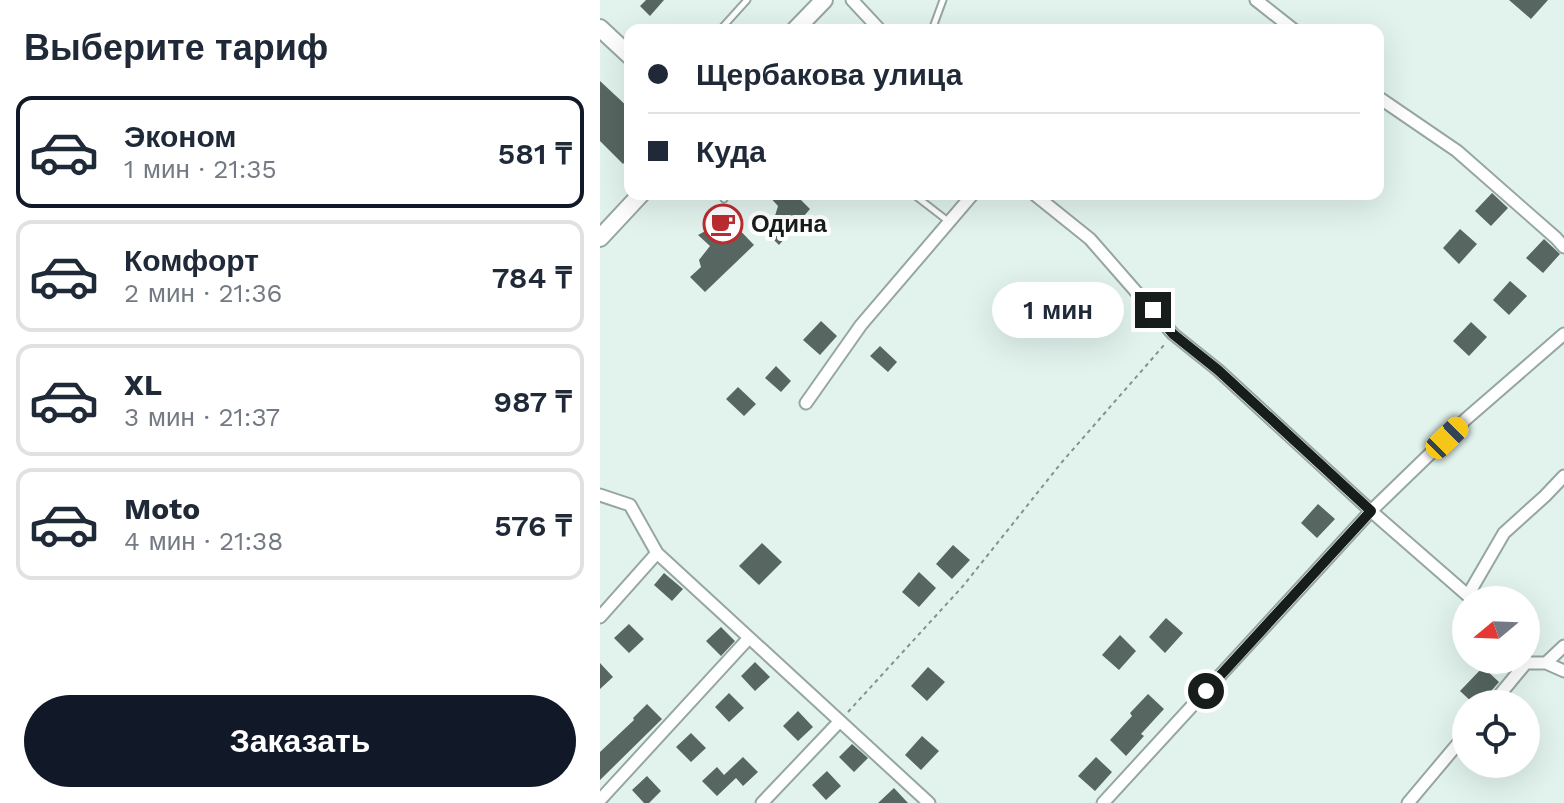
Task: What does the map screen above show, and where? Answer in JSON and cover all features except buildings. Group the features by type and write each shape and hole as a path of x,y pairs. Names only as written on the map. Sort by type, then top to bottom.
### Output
{"main road":[{"path":"802,24 824,0"},
{"path":"600,28 624,50"},
{"path":"600,238 635,200"}],"street":[{"path":"852,0 874,24"},
{"path":"1256,0 1286,24"},
{"path":"1384,101 1457,151 1564,247"},
{"path":"806,403 861,325 968,200"},
{"path":"1041,200 1090,239 1173,334 1218,370 1457,586"},
{"path":"1103,803 1371,511 1466,419 1564,334"},
{"path":"1477,586 1504,533 1564,476"},
{"path":"600,495 630,505 657,553 924,801"},
{"path":"600,617 657,553"},
{"path":"600,800 748,639"},
{"path":"1546,663 1564,646"},
{"path":"1540,663 1564,671"},
{"path":"1503,690 1516,674"},
{"path":"762,803 839,722"},
{"path":"1408,803 1452,751"}],"lane":[{"path":"725,24 747,0"},
{"path":"934,24 943,0"},
{"path":"921,200 949,222"}],"path":[{"path":"839,722 963,586 1062,462 1173,334"}],"place":[{"name":"Одина","path":"723,224"}],"route":[{"path":"1153,310 1173,334 1218,370 1371,511 1206,691"}]}
